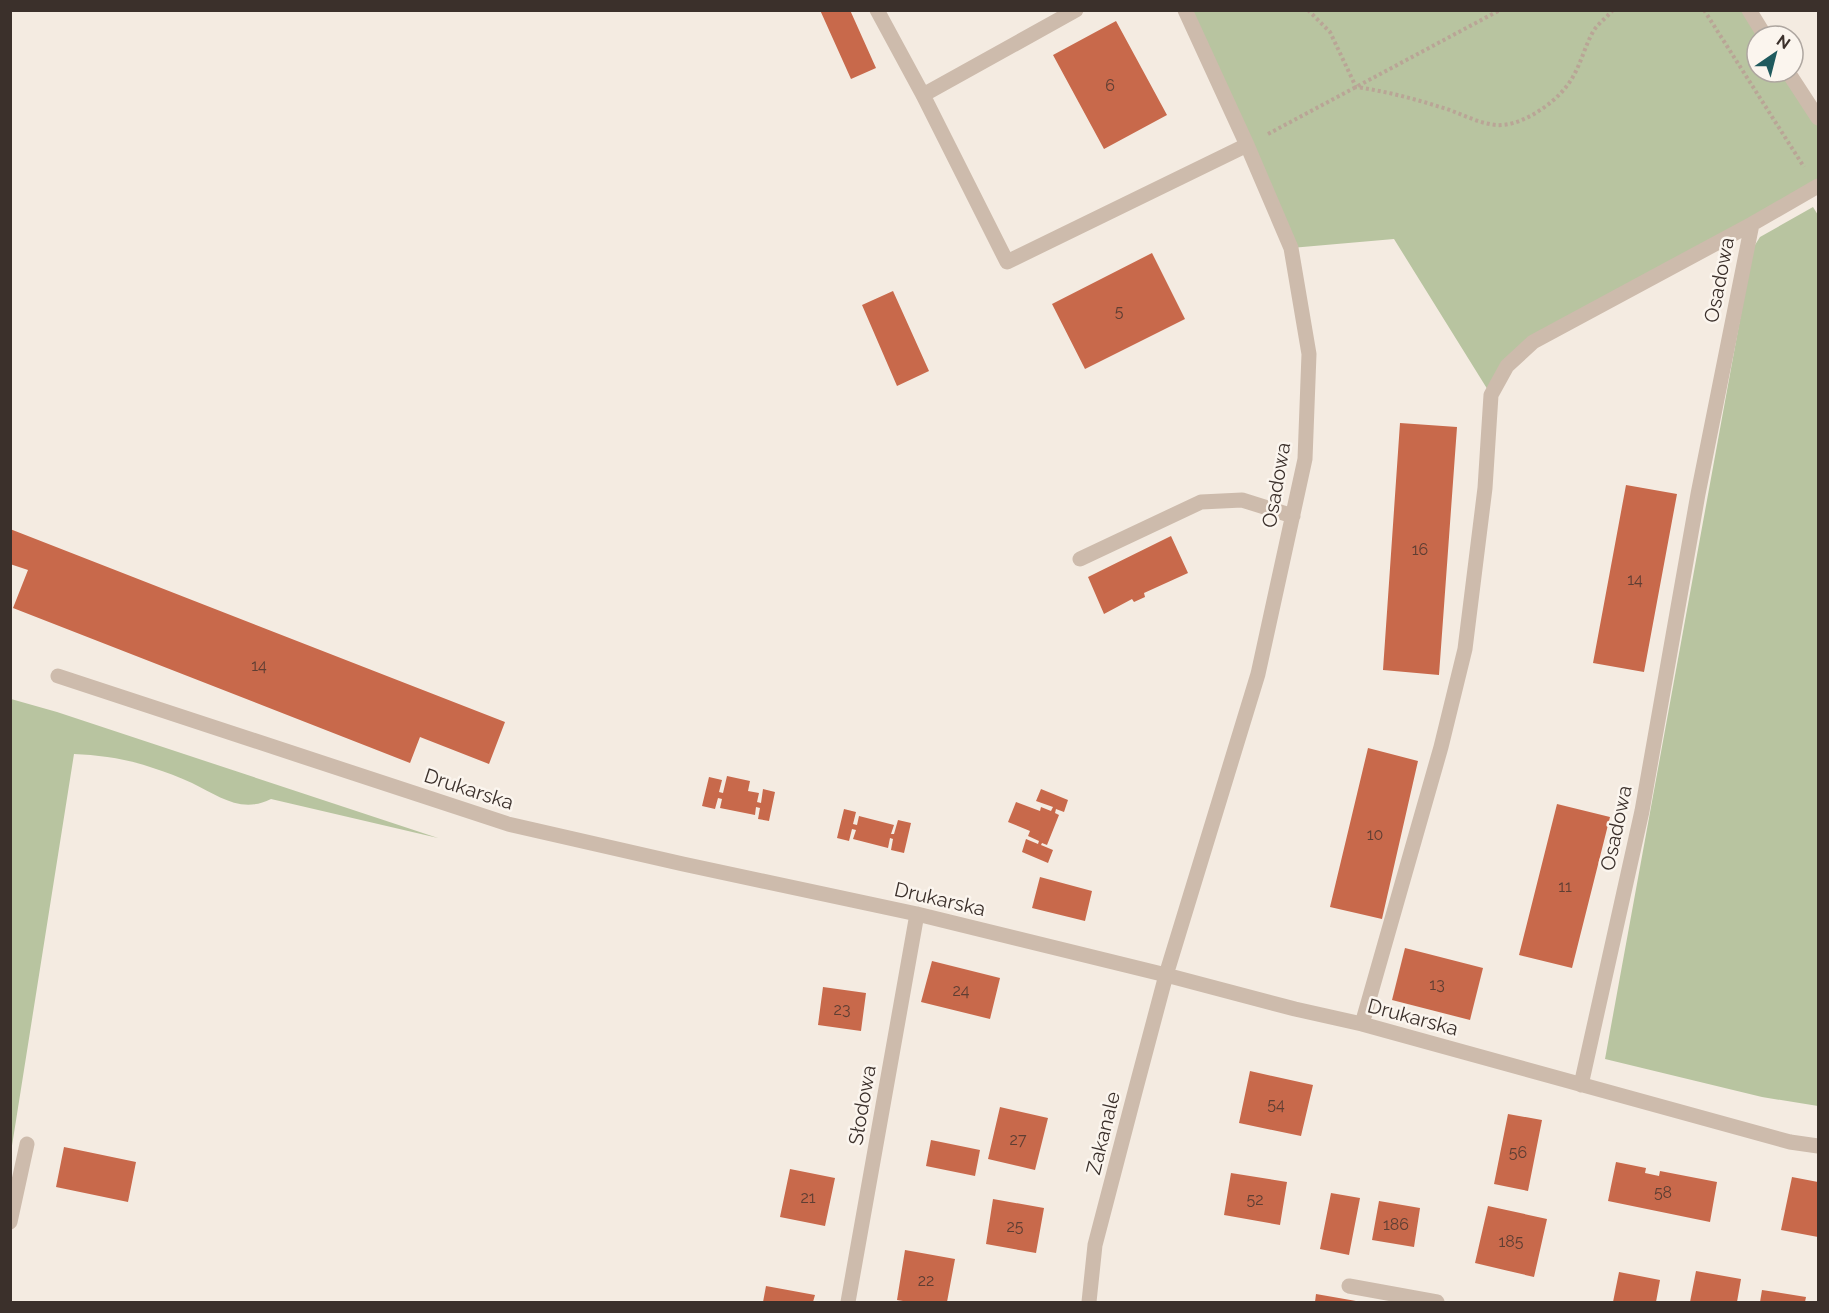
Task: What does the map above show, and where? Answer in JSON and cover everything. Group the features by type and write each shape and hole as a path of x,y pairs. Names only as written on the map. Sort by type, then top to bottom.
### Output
{"street":[{"path":"877,10 923,95 1007,262 1247,145"},
{"path":"923,95 1076,10"},
{"name":"Osadowa","path":"1166,975 1258,674 1305,459 1309,354 1291,248 1185,10"},
{"path":"1749,10 1758,24"},
{"path":"1796,84 1818,118"},
{"name":"Osadowa","path":"1362,1024 1441,747 1465,649 1485,488 1491,395 1507,366 1533,342 1752,224 1817,186"},
{"name":"Osadowa","path":"1581,1085 1642,811 1698,494 1752,224"},
{"path":"1080,559 1201,502 1242,500 1293,516"},
{"name":"Drukarska","path":"58,676 508,824 917,914 1166,975 1362,1024 1790,1142 1818,1146"},
{"name":"Słodowa","path":"848,1302 917,914"},
{"name":"Zakanale","path":"1089,1302 1095,1245 1166,975"},
{"path":"10,1222 27,1144"},
{"path":"1349,1286 1437,1302"}],"path":[{"path":"1308,10 1330,32 1356,87"},
{"path":"1247,145 1500,10"},
{"path":"1356,87 1379,90 1498,125 1525,120 1545,108 1566,88 1579,68 1596,27 1613,10"},
{"path":"1704,10 1817,186"}],"green space":[{"path":"1185,11 1749,11 1753,24 1745,24 1745,84 1796,84 1818,118 1818,186 1533,342 1491,395 1394,239 1291,248"},
{"path":"1813,207 1818,215 1818,1106 1762,1097 1605,1059 1753,248 1760,237"},
{"path":"11,699 57,712 438,838 271,799 250,805 240,804 143,765 114,758 74,754 11,1152"}],"building":[{"path":"820,10 850,10 876,68 851,79"},
{"path":"1116,21 1167,115 1104,149 1053,55"},
{"path":"1152,253 1185,319 1085,369 1052,304"},
{"path":"893,291 929,371 897,386 862,305"},
{"path":"1400,423 1457,427 1439,675 1383,670"},
{"path":"1626,485 1677,494 1644,672 1593,663"},
{"path":"10,529 505,722 489,764 420,737 410,763 13,608 28,570 10,564"},
{"path":"1171,536 1188,573 1144,593 1145,597 1134,602 1132,599 1104,614 1088,577"},
{"path":"1368,748 1418,761 1382,919 1330,907"},
{"path":"727,776 750,781 748,791 759,793 757,802 761,803 763,789 775,792 769,821 758,819 760,808 756,807 755,815 720,808 722,799 718,798 715,809 702,806 709,777 722,780 719,792 723,793"},
{"path":"1041,789 1068,800 1064,812 1056,809 1055,813 1059,815 1047,845 1042,843 1041,845 1053,850 1048,863 1022,852 1026,839 1038,844 1039,841 1028,836 1030,831 1008,822 1016,802 1040,811 1041,807 1051,811 1053,807 1036,801"},
{"path":"1557,804 1610,817 1572,968 1519,955"},
{"path":"844,809 856,812 853,824 857,825 859,816 894,825 891,834 894,834 898,820 911,823 904,853 891,850 893,839 890,838 888,848 853,839 856,830 852,829 849,841 837,838"},
{"path":"1040,877 1092,891 1085,921 1032,908"},
{"path":"1405,948 1483,968 1470,1020 1392,1000"},
{"path":"932,961 1000,978 990,1019 921,1002"},
{"path":"823,987 866,993 861,1031 818,1025"},
{"path":"1250,1071 1313,1085 1301,1136 1239,1123"},
{"path":"1000,1107 1048,1118 1035,1170 988,1159"},
{"path":"1508,1114 1542,1120 1528,1191 1494,1184"},
{"path":"931,1140 980,1150 975,1176 926,1166"},
{"path":"64,1147 136,1162 128,1202 56,1187"},
{"path":"1616,1162 1646,1168 1645,1173 1659,1176 1660,1171 1717,1182 1710,1222 1608,1201"},
{"path":"790,1169 835,1178 825,1226 780,1217"},
{"path":"1231,1173 1287,1182 1280,1225 1224,1215"},
{"path":"1792,1177 1818,1182 1818,1237 1781,1230"},
{"path":"1331,1193 1360,1198 1349,1255 1320,1249"},
{"path":"993,1199 1044,1208 1036,1253 986,1244"},
{"path":"1379,1201 1420,1208 1414,1247 1372,1240"},
{"path":"1488,1206 1547,1219 1534,1277 1475,1263"},
{"path":"905,1250 955,1259 947,1302 897,1300"},
{"path":"1696,1271 1741,1279 1737,1302 1690,1302"},
{"path":"1619,1272 1660,1280 1656,1302 1613,1302"},
{"path":"766,1286 815,1295 813,1302 763,1302"},
{"path":"1762,1290 1806,1297 1805,1302 1760,1302"},
{"path":"1316,1294 1356,1301 1356,1302 1315,1302"}]}
